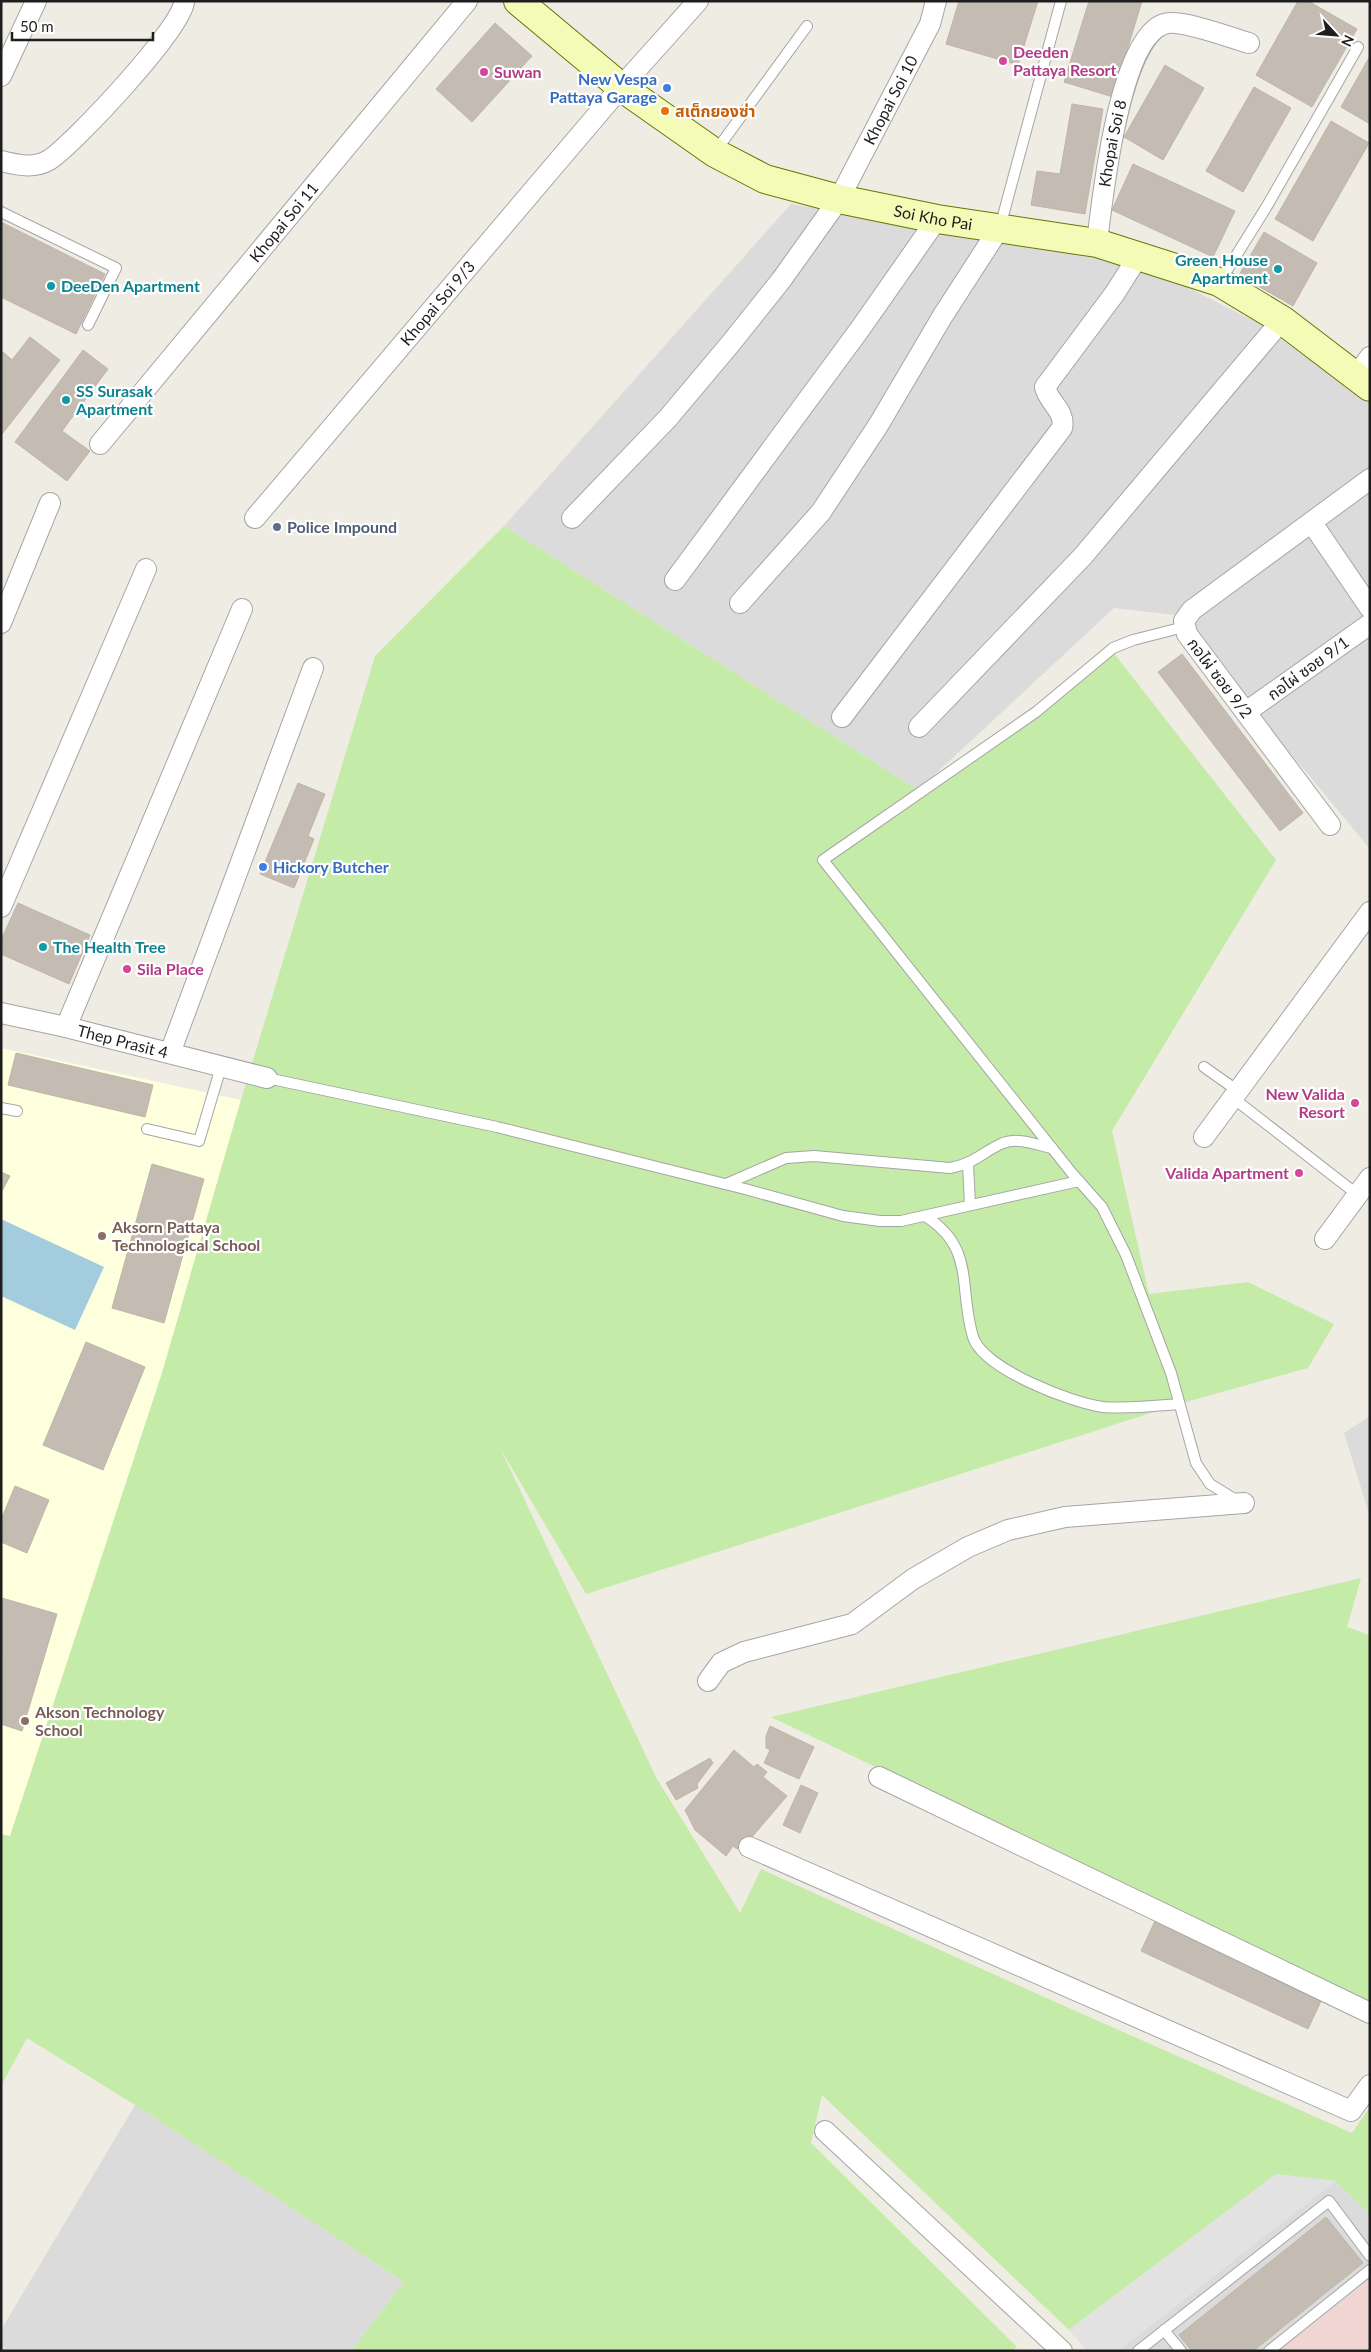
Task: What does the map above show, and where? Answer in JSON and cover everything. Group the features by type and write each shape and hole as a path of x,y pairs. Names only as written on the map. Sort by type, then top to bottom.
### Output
{"street":[{"path":"1,76 36,1"},
{"path":"1,161 22,166 49,160 84,128 148,59 180,16 185,7 184,1"},
{"name":"Khopai Soi 11","path":"100,444 466,1"},
{"name":"Soi Kho Pai","path":"518,1 621,87 715,153 766,179 839,199 937,218 1097,243 1139,255 1219,282 1365,373"},
{"name":"Khopai Soi 9/3","path":"255,518 621,87 698,1"},
{"name":"Khopai Soi 10","path":"572,518 668,418 731,343 782,279 839,199 930,24 936,1"},
{"name":"Khopai Soi 8","path":"1097,243 1111,137 1135,60 1147,36 1164,24 1180,23 1248,42"},
{"path":"675,580 860,328 937,218"},
{"path":"740,603 821,512 880,424 942,317 1000,227"},
{"path":"842,717 1062,428 1062,416 1046,392 1045,387 1116,292 1139,255"},
{"path":"919,727 1083,556 1282,320"},
{"name":"กอไผ่ ซอย 9/2","path":"1330,825 1187,634 1184,621 1192,610 1312,524 1370,479"},
{"path":"1,623 50,503"},
{"path":"1312,524 1370,608"},
{"path":"1,907 146,569"},
{"path":"66,1027 242,609"},
{"name":"กอไผ่ ซอย 9/1","path":"1246,712 1370,624"},
{"path":"170,1053 312,668"},
{"path":"1204,1137 1370,912"},
{"name":"Thep Prasit 4","path":"1,1013 66,1027 267,1078"},
{"path":"1325,1239 1370,1178"},
{"path":"708,1680 721,1663 744,1652 852,1624 913,1579 968,1547 1008,1530 1065,1517 1244,1503"},
{"path":"880,1777 1370,2013"},
{"path":"749,1847 1351,2111 1370,2085"},
{"path":"825,2131 1062,2351"}],"lane":[{"path":"1000,227 1061,1"},
{"path":"715,153 808,26"},
{"path":"1219,282 1267,206 1358,46"},
{"path":"1,212 116,268 88,325"},
{"path":"1184,627 1133,640 1113,648 1036,712 823,860 1052,1148 1102,1207 1126,1255 1171,1373 1196,1463 1210,1484 1223,1493 1244,1503"},
{"path":"147,1129 199,1141 220,1067"},
{"path":"1204,1067 1358,1195"},
{"path":"267,1078 497,1127 726,1184 843,1216 880,1221 901,1221 1079,1181"},
{"path":"1,1108 17,1111"},
{"path":"726,1184 786,1158 823,1157 950,1168 968,1164 1004,1143 1020,1141 1052,1148"},
{"path":"968,1164 970,1205"},
{"path":"925,1216 941,1226 959,1252 973,1338 982,1350 1008,1371 1037,1387 1102,1406 1138,1408 1179,1404"},
{"path":"1138,2351 1329,2202 1370,2256"},
{"path":"1269,2351 1370,2270"},
{"path":"1164,2330 1181,2351"}],"shaded area":[{"path":"791,204 1143,265 1260,324 1370,404 1370,849 1176,615 1114,608 918,790 504,526"},
{"name":"Aksorn Pattaya Technological School","path":"1,1048 241,1100 162,1373 10,1837 1,1834"},
{"path":"1370,1416 1370,1517 1344,1433"},
{"path":"135,2105 404,2282 351,2351 1,2351 1,2330"},
{"path":"1276,2174 1335,2181 1118,2351 1087,2351 1069,2330"},
{"path":"1335,2181 1370,2215 1370,2279 1278,2351 1118,2351"},
{"path":"1370,2279 1370,2351 1278,2351"}],"green space":[{"path":"504,526 918,790 1112,651 1276,860 1112,1131 1149,1294 1248,1282 1334,1324 1308,1368 1179,1404 586,1594 500,1448 657,1779 740,1913 761,1869 1352,2133 1370,2107 1370,2215 1335,2181 1276,2174 1069,2330 822,2095 811,2143 1017,2347 1012,2351 351,2351 404,2282 135,2105 27,2038 1,2086 1,1834 10,1836 162,1373 241,1100 375,656"},
{"path":"1361,1578 1347,1627 1370,1635 1370,2003 771,1717"}],"water":[{"path":"1,1219 104,1267 75,1330 1,1296"}],"building":[{"path":"959,1 1038,1 1018,65 946,44"},
{"path":"1089,1 1142,1 1113,97 1064,82"},
{"path":"1298,1 1308,1 1357,29 1312,107 1256,75"},
{"name":"Suwan","path":"495,23 532,56 472,122 436,89"},
{"path":"1370,56 1370,124 1341,107"},
{"path":"1165,65 1204,88 1163,160 1124,137"},
{"path":"1254,87 1291,108 1243,192 1206,171"},
{"path":"1072,104 1103,109 1085,214 1031,205 1037,171 1060,174"},
{"path":"1331,121 1369,143 1313,241 1275,219"},
{"path":"1133,164 1235,211 1213,257 1112,210"},
{"name":"DeeDen Apartment","path":"1,222 105,274 76,334 1,297"},
{"name":"Green House Apartment","path":"1264,232 1317,263 1293,306 1239,275"},
{"path":"30,337 60,360 2,434 1,354 3,352 12,360"},
{"name":"SS Surasak Apartment","path":"83,350 108,369 62,431 90,451 67,481 15,442"},
{"path":"1182,654 1303,813 1280,831 1158,672"},
{"path":"298,783 325,794 308,836 314,839 294,888 260,874"},
{"name":"The Health Tree","path":"18,903 90,935 69,984 1,954 1,940"},
{"path":"16,1053 153,1085 145,1117 8,1085"},
{"path":"152,1164 204,1179 164,1323 112,1308"},
{"path":"1,1172 10,1176 1,1193"},
{"path":"86,1342 145,1367 103,1470 43,1445"},
{"path":"15,1486 49,1500 27,1553 1,1542 1,1520"},
{"path":"2,1598 57,1614 22,1731 1,1724"},
{"path":"770,1726 814,1747 799,1779 764,1763 770,1750 766,1748 766,1736"},
{"path":"734,1750 754,1767 757,1764 767,1772 763,1777 787,1796 752,1837 749,1835 737,1849 733,1846 726,1856 695,1830 685,1810"},
{"path":"710,1758 713,1763 697,1784 698,1788 676,1800 666,1783"},
{"path":"801,1785 818,1793 800,1833 783,1825"},
{"path":"1155,1921 1322,1999 1308,2029 1141,1951"},
{"path":"1326,2217 1363,2263 1253,2351 1192,2351 1179,2335"}],"place":[{"name":"Deeden Pattaya Resort","path":"1003,61"},
{"name":"Suwan","path":"484,72"},
{"name":"New Vespa Pattaya Garage","path":"667,88"},
{"name":"สเต็กยองซ่า","path":"665,111"},
{"name":"Green House Apartment","path":"1278,269"},
{"name":"DeeDen Apartment","path":"51,286"},
{"name":"SS Surasak Apartment","path":"66,400"},
{"name":"Police Impound","path":"277,527"},
{"name":"Hickory Butcher","path":"263,867"},
{"name":"The Health Tree","path":"43,947"},
{"name":"Sila Place","path":"127,969"},
{"name":"New Valida Resort","path":"1355,1103"},
{"name":"Valida Apartment","path":"1299,1173"},
{"name":"Aksorn Pattaya Technological School","path":"102,1236"},
{"name":"Akson Technology School","path":"25,1721"}]}
